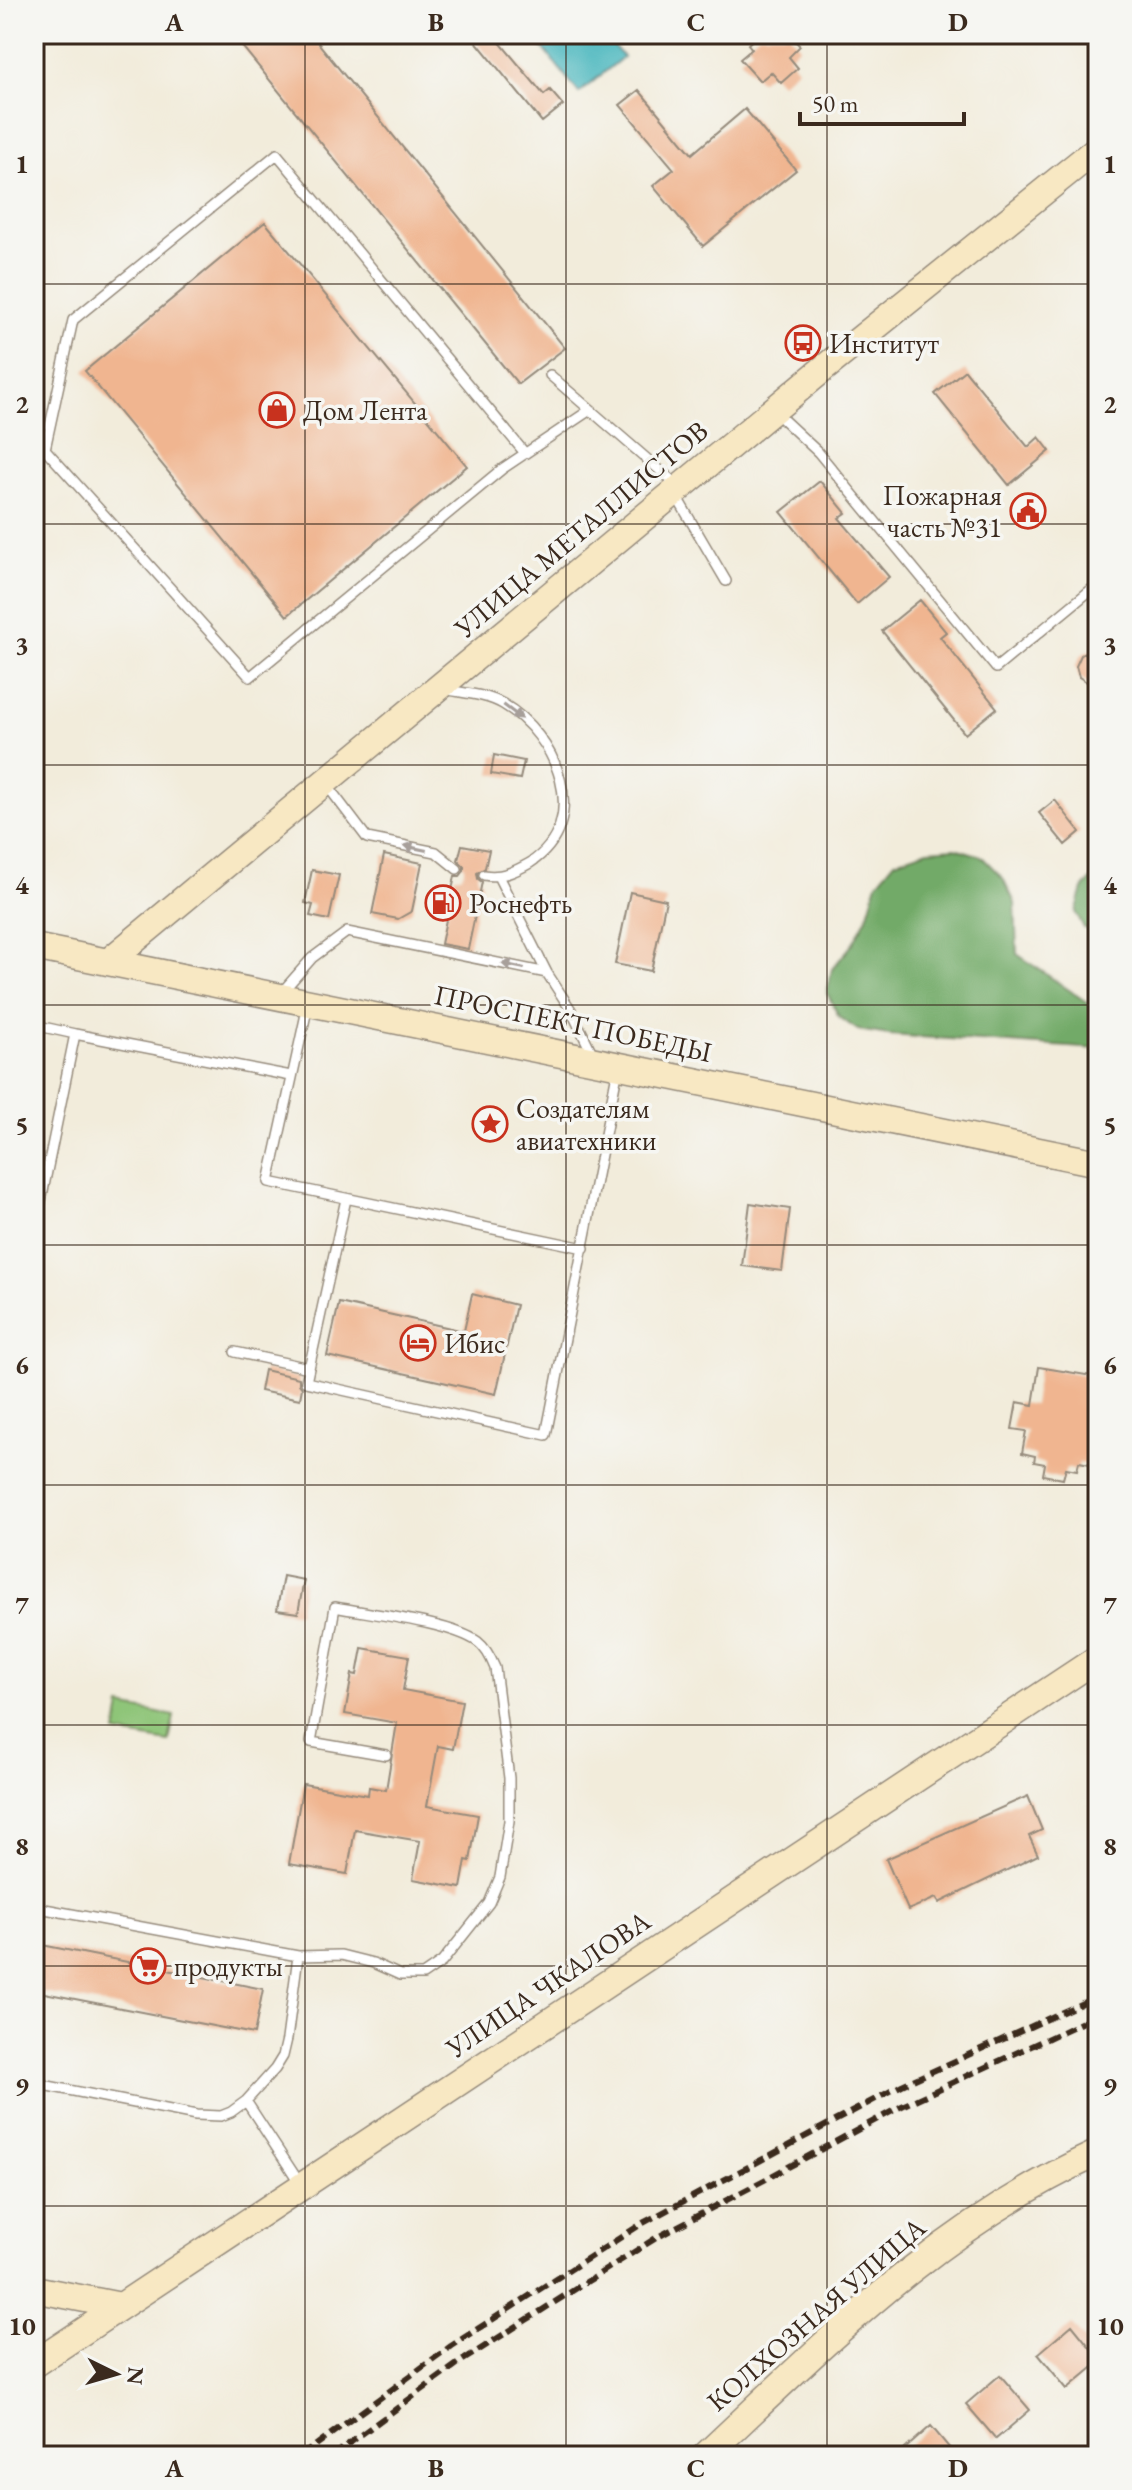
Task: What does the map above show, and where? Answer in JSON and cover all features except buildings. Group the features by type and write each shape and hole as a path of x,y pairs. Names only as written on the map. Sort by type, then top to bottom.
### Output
{"street":[{"name":"УЛИЦА МЕТАЛЛИСТОВ","path":"108,962 773,411 1098,148"},
{"name":"ПРОСПЕКТ ПОБЕДЫ","path":"34,947 1098,1163"},
{"name":"УЛИЦА ЧКАЛОВА","path":"34,2364 1098,1658"},
{"name":"КОЛХОЗНАЯ УЛИЦА","path":"705,2456 871,2301 918,2262 1017,2194 1098,2153"},
{"path":"34,2289 121,2306"}],"lane":[{"path":"524,452 277,154 73,320 45,449 250,677 524,452 590,410"},
{"path":"550,375 677,490 726,581"},
{"path":"773,411 818,452 996,668 1098,584"},
{"path":"439,689 499,702 517,713 532,728 556,766 564,806 561,827 553,843 541,854 499,878 484,875"},
{"path":"326,783 367,838 436,852 457,869"},
{"path":"346,1199 306,1382 546,1435 584,1248 607,1062 547,973 499,878"},
{"path":"279,996 312,958 347,932 547,973"},
{"path":"308,1001 269,1182 584,1248"},
{"path":"34,1025 291,1076"},
{"path":"34,1235 75,1034"},
{"path":"235,1352 309,1368"},
{"path":"34,1907 298,1956 327,1953 350,1956 412,1977 433,1970 496,1892 509,1821 509,1778 495,1668 478,1642 449,1630 335,1607 311,1742 386,1755"},
{"path":"34,2081 196,2115 221,2116 231,2112 246,2101 283,2056 298,1956"},
{"path":"246,2101 302,2186"}],"green space":[{"path":"955,848 981,856 1003,878 1015,903 1017,954 1098,1010 1098,1049 889,1035 858,1030 839,1017 827,993 832,969 852,945 867,917 877,883 895,861 928,850"},
{"path":"1098,872 1098,931 1084,928 1076,912 1083,889"},
{"path":"121,1706 174,1716 169,1742 116,1733"}],"water":[{"path":"532,34 604,34 623,57 579,93"}],"railway":[{"path":"301,2456 451,2346 643,2223 902,2085 1098,1996"},
{"path":"332,2456 460,2362 656,2238 902,2106 1098,2015"}],"place":[{"name":"Институт","path":"803,343"},
{"name":"Дом Лента","path":"277,410"},
{"name":"Пожарная часть №31","path":"1028,511"},
{"name":"Роснефть","path":"443,903"},
{"name":"Создателям авиатехники","path":"490,1124"},
{"name":"Ибис","path":"418,1343"},
{"name":"продукты","path":"148,1966"}]}
